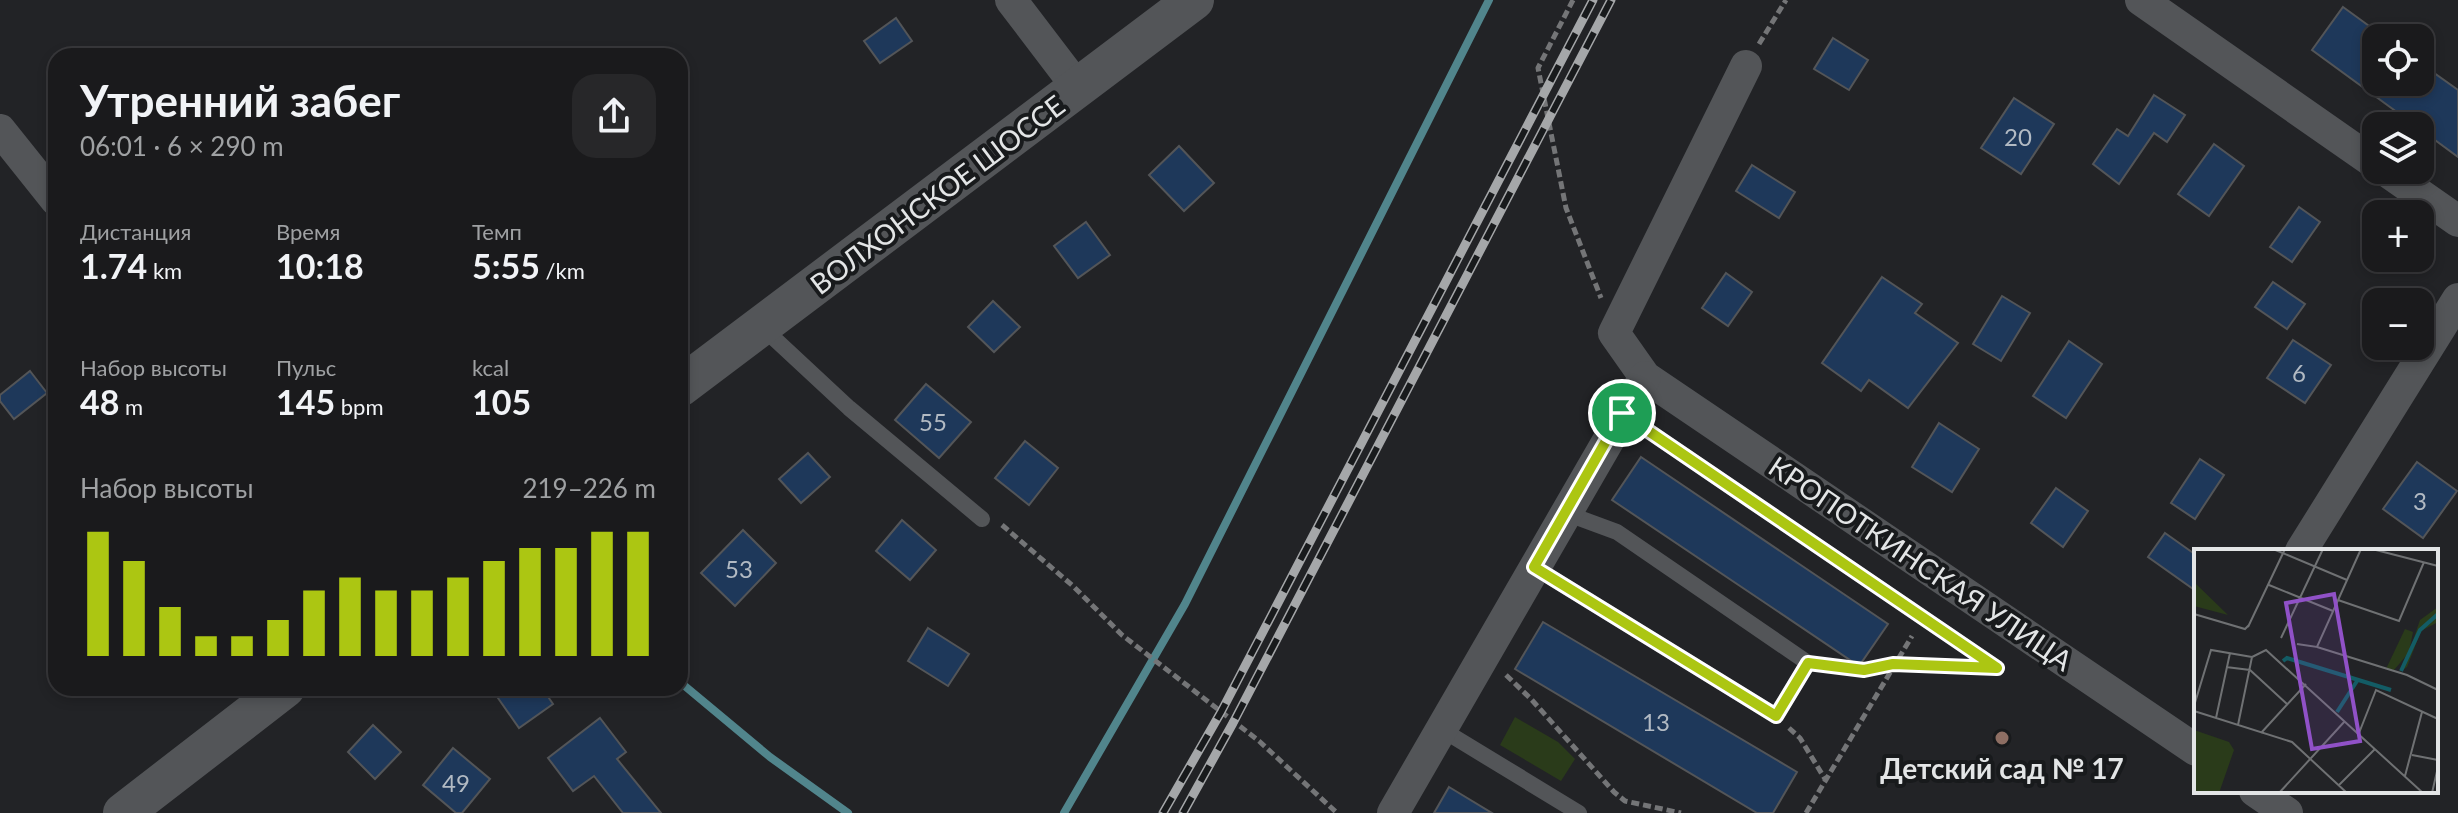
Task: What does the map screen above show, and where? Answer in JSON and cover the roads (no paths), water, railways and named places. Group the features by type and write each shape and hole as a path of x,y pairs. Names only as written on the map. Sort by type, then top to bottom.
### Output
{"street":[{"path":"1011,0 1078,88"},
{"name":"ВОЛХОНСКОЕ ШОССЕ","path":"688,381 1194,0"},
{"path":"2141,0 2362,154"},
{"path":"1393,813 1645,377 1614,333 1746,66"},
{"path":"0,130 48,190"},
{"path":"2405,184 2458,221"},
{"path":"2302,549 2458,299"},
{"name":"КРОПОТКИНСКАЯ УЛИЦА","path":"1645,377 2192,737"},
{"path":"124,813 275,696"},
{"path":"2258,793 2287,813"}],"lane":[{"path":"760,326 849,408 982,519"},
{"path":"1622,413 1997,668"},
{"path":"1534,567 1776,716 1808,663 1617,532 1579,518 1567,510"},
{"path":"1441,729 1579,813"}],"waterway":[{"path":"1064,813 1185,604 1489,0"},
{"path":"688,689 770,757 848,813"}],"railway":[{"path":"1163,813 1221,712 1593,0"},
{"path":"1183,813 1611,0"}],"place":[{"name":"Детский сад № 17","path":"2002,738"}]}
